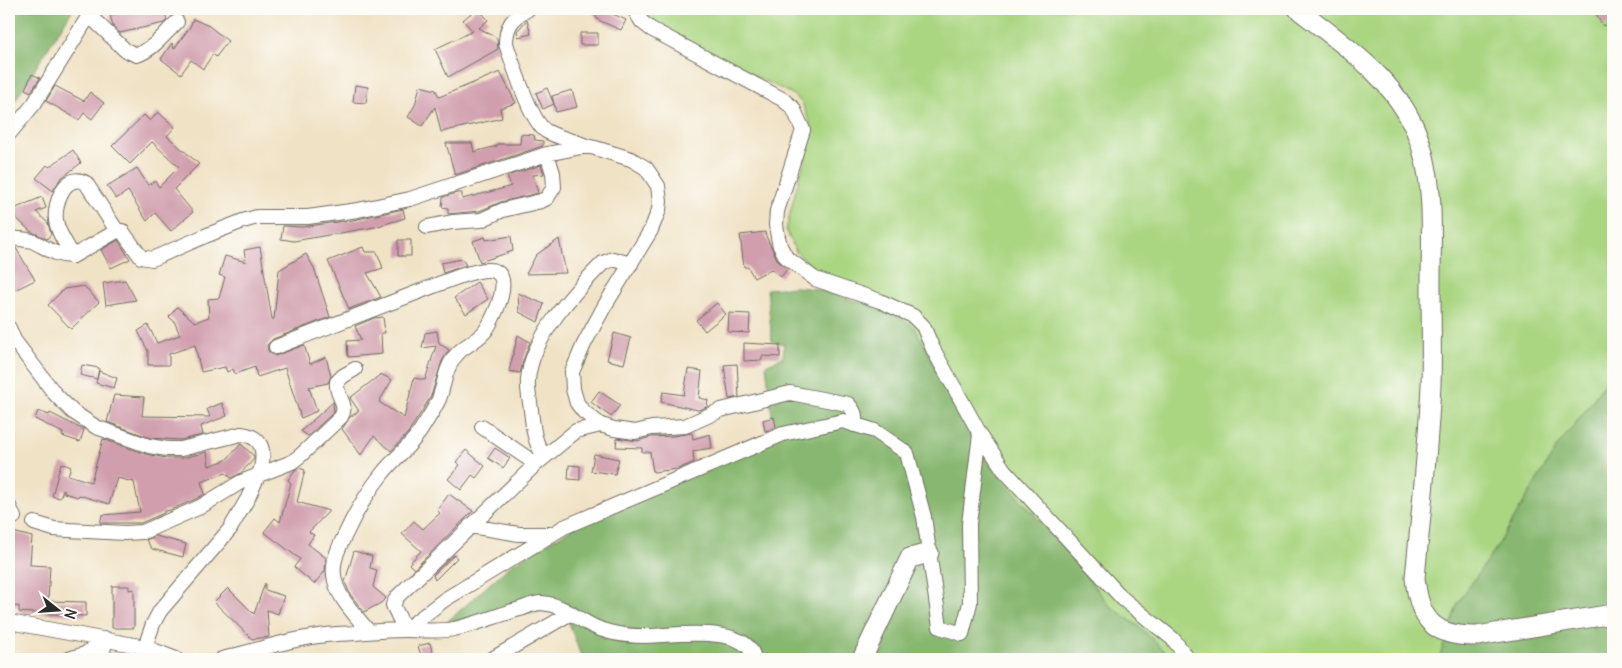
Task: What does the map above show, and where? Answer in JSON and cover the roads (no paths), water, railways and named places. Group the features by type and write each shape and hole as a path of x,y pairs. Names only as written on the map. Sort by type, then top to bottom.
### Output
{"street":[{"path":"528,9 516,16 510,24 506,34 506,44 534,117 545,130 586,146 631,159 646,168 658,186 659,210 652,230 604,307 584,344 572,372 571,384 578,403 590,418 600,424 614,429 635,432 652,428 685,426 721,410 790,393 848,404 856,416 854,425"},
{"path":"634,9 642,22 651,29 782,99 794,108 803,130 777,211 776,226 780,246 786,256 815,279 880,301 913,316 923,326 933,349 980,434 1004,470 1123,599 1173,639 1188,659"},
{"path":"1298,9 1366,64 1390,88 1415,129 1428,167 1432,208 1430,385 1415,578 1416,594 1425,618 1447,632 1462,636 1477,636 1613,614"},
{"path":"10,136 34,104 91,12 110,37 125,50 137,55 146,52 156,44 177,22"},
{"path":"9,238 32,241 59,255 73,256 117,231 122,231 141,257 152,259 243,221 270,216 308,217 334,214 410,199 547,154 586,146"},
{"path":"427,226 481,220 503,210 541,202 551,193 554,187 553,174 547,154"},
{"path":"73,256 58,228 56,220 58,203 68,182 80,180 86,183 117,231"},
{"path":"540,461 528,392 528,381 534,357 555,318 602,263 613,259 631,264"},
{"path":"276,347 439,284 476,272 488,269 496,271 502,276 503,286 500,297 485,332 461,350 452,360 446,370 438,400 423,428 382,474 359,504 338,549 334,574 337,586 342,596 369,632"},
{"path":"9,328 14,345 55,394 73,412 96,427 149,446 167,449 181,449 241,434 249,435 256,439 261,446 263,461 248,498 230,529 160,611 145,647"},
{"path":"34,523 54,529 125,533 143,532 200,507 241,482 283,466 301,456 341,417 344,404 337,390 337,382 355,369"},
{"path":"405,630 444,600 551,534 783,434 843,421 875,431 907,453 924,517 940,627 962,634 970,603 969,524 980,434"},
{"path":"405,630 393,605 397,597 540,461 576,431 600,424"},
{"path":"482,427 540,461"},
{"path":"9,506 14,517 9,517"},
{"path":"470,526 519,534 551,534"},
{"path":"862,659 910,558 929,553"},
{"path":"222,659 291,640 334,634 405,630 425,632 454,629 540,602 563,608 590,625 619,635 697,634 721,635 741,640 753,653 754,659"},
{"path":"492,659 571,613"},
{"path":"9,622 145,647 176,659"},
{"path":"69,659 85,654 106,639"},
{"path":"101,659 106,639"}]}
